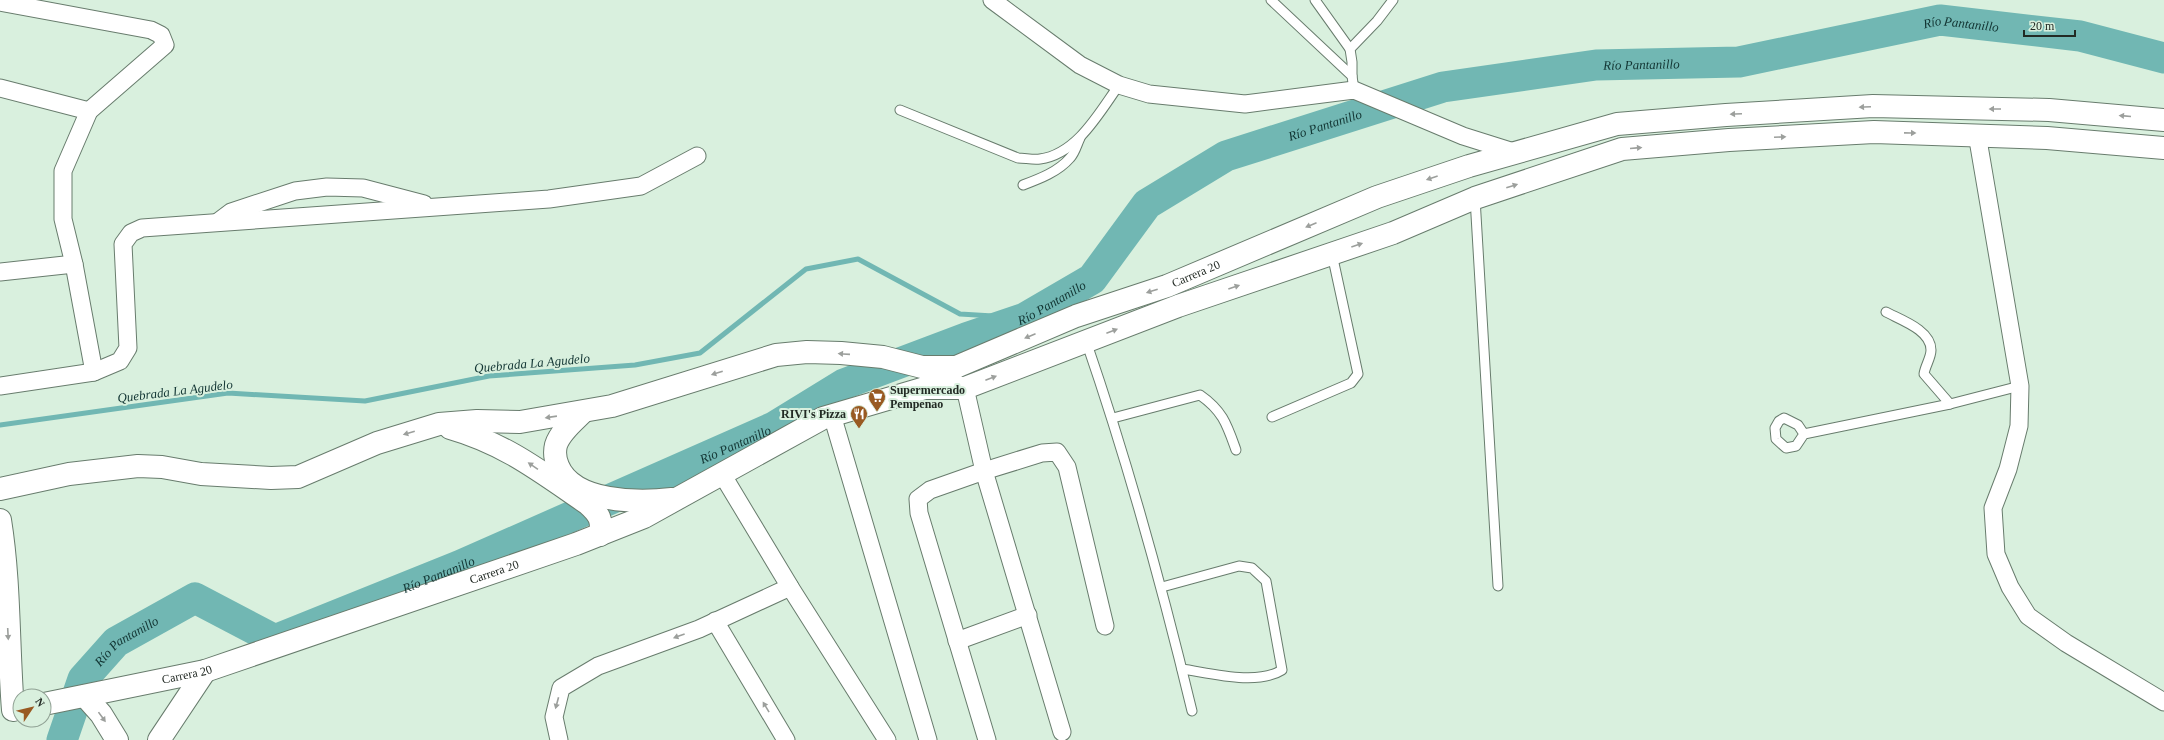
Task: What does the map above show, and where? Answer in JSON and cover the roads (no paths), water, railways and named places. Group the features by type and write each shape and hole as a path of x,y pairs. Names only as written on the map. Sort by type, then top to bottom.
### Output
{"main road":[{"name":"Carrera 20","path":"925,388 956,367 1076,316 1167,286 1377,197 1469,166 1617,124 1726,115 1873,106 2049,110 2164,120"},
{"name":"Carrera 20","path":"52,703 205,670 600,535 644,517 832,415 925,388 965,388 1178,306 1393,233 1475,198 1622,149 1729,140 1874,132 1977,134 2164,148"},
{"path":"0,489 69,474 138,466 225,475 271,478 298,477 377,442 439,424 477,421 520,422 583,412 612,406 776,355 807,352 883,356 922,367 956,367"},
{"path":"583,412 568,427 556,445 555,458 561,472 575,486 604,500 642,501 677,499"},
{"path":"439,424 475,435 503,447 604,500"},
{"path":"600,535 602,524 599,514 604,500"},
{"path":"0,520 6,558 11,711"},
{"path":"158,740 205,670"},
{"path":"82,696 101,714 117,740"}],"street":[{"path":"992,0 1080,65 1119,86 1149,94 1245,104 1357,87 1463,136 1517,153"},
{"path":"0,2 151,30 161,35 165,45 89,111 62,171 63,219 74,264 94,372"},
{"path":"0,88 89,111"},
{"path":"1977,134 2020,386 2019,426 2008,469 1993,508 1996,554 2010,587 2028,616 2066,643 2164,702"},
{"path":"0,386 94,372 120,361 128,348 123,244 131,233 142,228 549,199 641,186 697,156"},
{"path":"215,223 231,212 295,191 327,187 363,188 438,207"},
{"path":"0,272 74,264"},
{"path":"965,388 984,471 1062,732"},
{"path":"832,415 928,740"},
{"path":"987,740 918,513 918,499 930,490 984,471 1042,454 1057,452 1067,467 1106,626"},
{"path":"722,474 790,587 888,740"},
{"path":"559,740 554,717 561,688 598,666 699,629 790,587"},
{"path":"957,641 1028,615"},
{"path":"715,621 786,740"}],"lane":[{"path":"1271,0 1357,87"},
{"path":"1314,0 1350,49 1357,87"},
{"path":"1350,49 1377,21 1393,0"},
{"path":"1023,185 1038,180 1056,170 1071,158 1081,137 1119,86"},
{"path":"900,110 1018,158 1040,159 1055,154 1081,137"},
{"path":"1475,198 1498,586"},
{"path":"1272,417 1351,383 1358,374 1332,254"},
{"path":"1886,312 1920,331 1930,340 1931,351 1924,374 1950,404"},
{"path":"1086,341 1113,418 1162,587 1192,711"},
{"path":"1804,434 1950,404 2020,386"},
{"path":"1113,418 1200,395 1215,405 1226,422 1236,450"},
{"path":"1162,587 1240,566 1252,568 1266,581 1282,670 1272,676 1252,678 1182,669"}],"waterway":[{"name":"Río Pantanillo","path":"62,740 83,679 116,642 195,598 275,640 459,566 774,427 844,384 966,338 1025,318 1092,279 1147,204 1226,156 1443,87 1596,65 1739,62 1940,20 2080,36 2164,58"},
{"name":"Quebrada La Agudelo","path":"0,425 228,393 365,401 489,376 635,365 700,353 806,269 858,259 960,314 1025,318"}],"place":[{"name":"Supermercado Pempenao","path":"877,412"},
{"name":"RIVI's Pizza","path":"859,429"}]}
